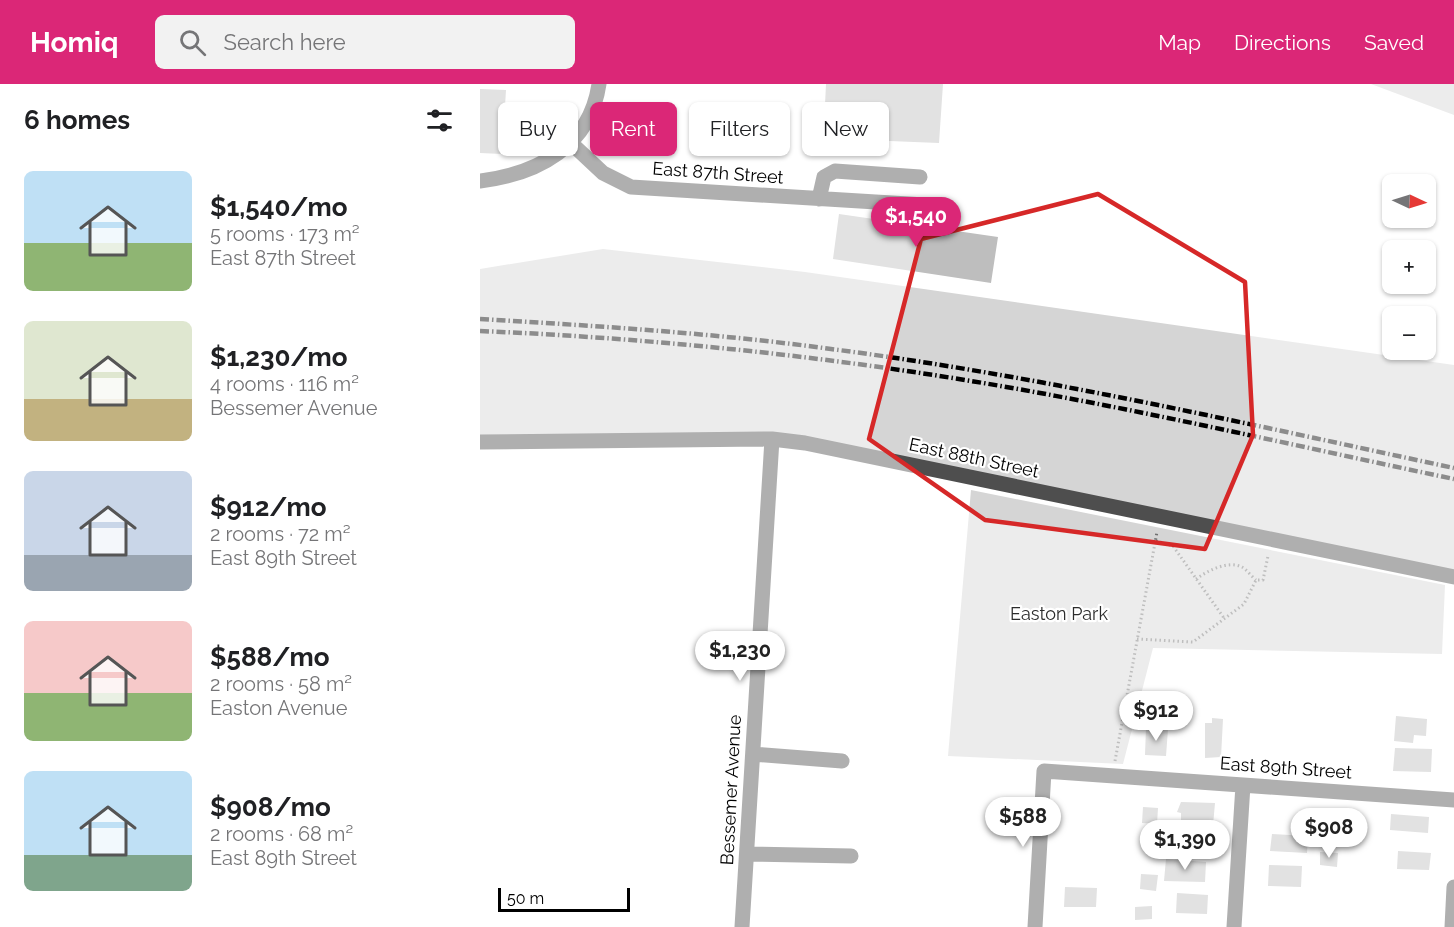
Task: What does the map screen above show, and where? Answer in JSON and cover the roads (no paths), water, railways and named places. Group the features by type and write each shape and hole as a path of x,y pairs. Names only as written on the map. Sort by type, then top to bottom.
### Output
{"street":[{"path":"578,134 590,115 599,84"},
{"name":"East 87th Street","path":"578,150 603,173 632,187 941,206"},
{"path":"480,181 509,176 543,164 555,156"},
{"path":"819,199 824,177 835,171 920,177"},
{"name":"East 88th Street","path":"480,442 772,439 805,443 1454,577"},
{"name":"Bessemer Avenue","path":"742,927 772,439"},
{"path":"753,754 842,761"},
{"name":"East 89th Street","path":"1035,927 1044,771 1454,800"},
{"path":"1234,927 1243,785"},
{"path":"747,854 851,856"},
{"path":"1452,927 1454,887"}],"railway":[{"path":"480,319 699,334 787,343 910,360 1144,402 1454,468"},
{"path":"480,331 623,339 767,353 909,371 1203,425 1454,479"}],"park label":[{"name":"Easton Park","path":"1059,614"}]}
